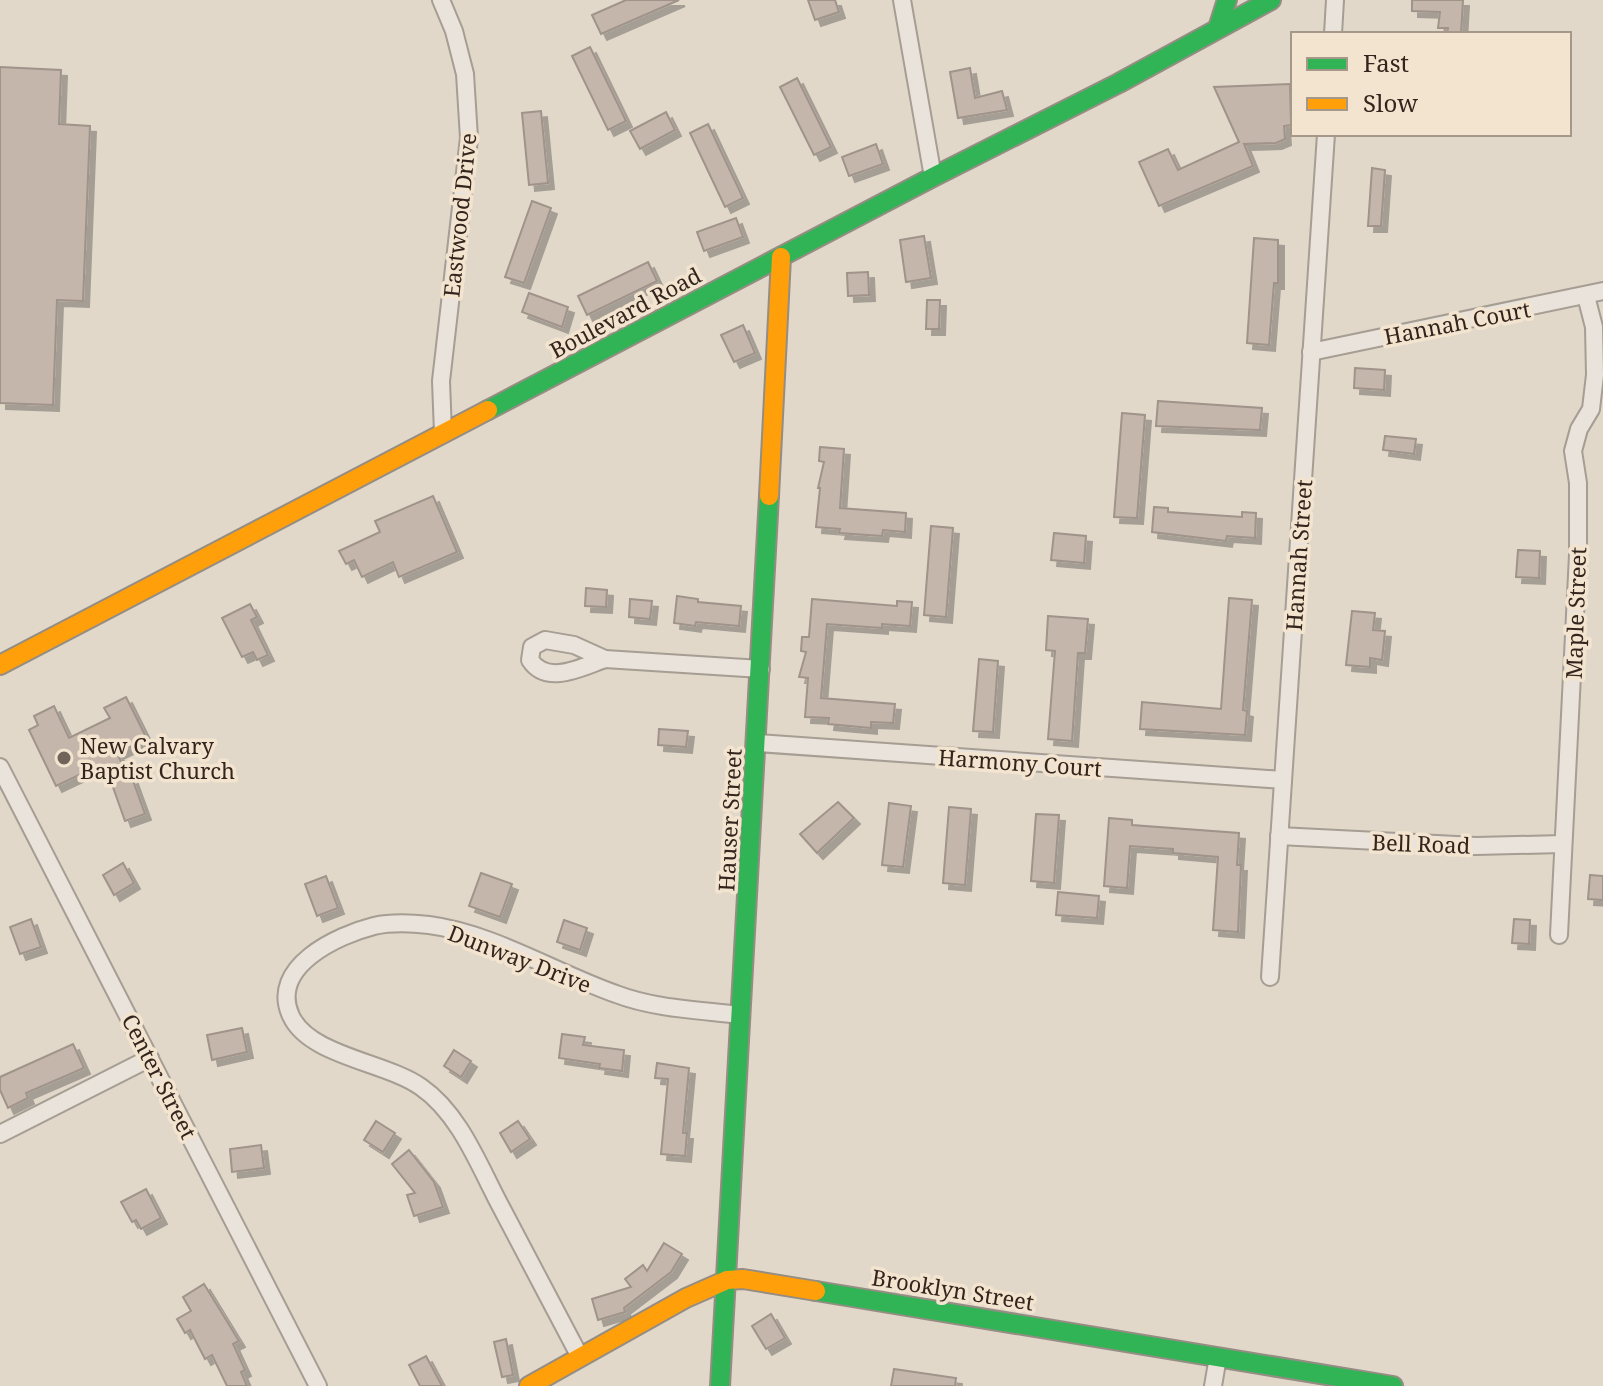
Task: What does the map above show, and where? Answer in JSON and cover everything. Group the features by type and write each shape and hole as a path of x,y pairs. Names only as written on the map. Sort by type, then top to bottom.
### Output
{"street":[{"name":"Eastwood Drive","path":"441,0 454,31 465,74 469,138 441,381 443,433"},
{"path":"902,0 933,177"},
{"path":"1218,28 1227,0"},
{"name":"Boulevard Road","path":"0,665 933,177 1119,83 1271,0"},
{"path":"1333,32 1335,0"},
{"name":"Hannah Street","path":"1270,977 1326,136"},
{"name":"Hauser Street","path":"720,1386 781,257"},
{"name":"Hannah Court","path":"1311,352 1595,294"},
{"name":"Maple Street","path":"1559,935 1578,555 1578,483 1573,444 1591,409 1595,375 1595,294"},
{"path":"605,659 761,669"},
{"name":"Harmony Court","path":"757,743 1283,780"},
{"name":"Center Street","path":"0,767 318,1386"},
{"name":"Bell Road","path":"1279,836 1461,845 1563,844"},
{"name":"Dunway Drive","path":"580,1357 445,1108 420,1086 400,1075 312,1040 290,1015 287,997 291,978 310,955 336,939 377,926 407,923 448,929 487,940 620,996 741,1015"},
{"path":"0,1134 150,1058"},
{"name":"Brooklyn Street","path":"529,1386 686,1298 727,1280 758,1282 1393,1386"},
{"path":"1213,1386 1218,1357"}],"building":[{"path":"626,0 679,0 601,34 592,15"},
{"path":"808,0 835,0 839,12 815,20"},
{"path":"1412,0 1463,0 1461,32 1438,28 1440,12 1412,11"},
{"path":"590,47 626,121 608,130 572,56"},
{"path":"0,67 61,70 59,124 90,126 83,301 57,300 53,405 0,403"},
{"path":"970,68 975,98 1002,91 1007,110 958,118 950,72"},
{"path":"797,78 831,147 814,155 780,87"},
{"path":"1290,84 1291,125 1284,126 1285,139 1276,143 1244,144 1253,166 1159,206 1139,162 1168,149 1178,170 1239,142 1214,87"},
{"path":"541,111 548,183 529,185 522,113"},
{"path":"666,112 675,130 640,149 630,131"},
{"path":"708,124 743,198 725,207 690,133"},
{"path":"876,144 883,164 849,176 842,157"},
{"path":"1372,168 1385,170 1381,226 1368,226"},
{"path":"532,201 551,208 524,283 505,277"},
{"path":"736,218 743,237 704,251 697,232"},
{"path":"924,236 931,278 906,282 900,240"},
{"path":"1254,238 1278,240 1278,283 1274,283 1269,345 1247,343"},
{"path":"648,262 657,281 587,315 578,296"},
{"path":"868,272 869,295 848,296 847,273"},
{"path":"529,293 568,307 562,327 522,312"},
{"path":"927,300 940,300 939,329 926,329"},
{"path":"743,325 755,353 734,362 721,335"},
{"path":"1355,368 1385,370 1384,390 1354,388"},
{"path":"1158,401 1262,408 1260,430 1156,426"},
{"path":"1122,413 1145,415 1137,518 1114,517"},
{"path":"1385,436 1416,439 1414,454 1383,450"},
{"path":"820,447 844,449 840,508 906,513 905,532 883,530 882,536 839,533 840,529 816,527 818,488 824,462 819,461"},
{"path":"433,496 457,552 399,577 393,562 362,577 354,560 346,564 339,551 380,532 375,521"},
{"path":"1154,507 1168,508 1168,512 1242,517 1242,512 1256,513 1255,538 1227,536 1226,541 1152,532"},
{"path":"931,526 953,528 946,617 924,615"},
{"path":"1054,533 1086,536 1084,563 1051,560"},
{"path":"1518,550 1540,551 1539,578 1516,577"},
{"path":"586,588 607,590 606,607 585,606"},
{"path":"677,596 698,599 698,602 741,606 739,626 674,623"},
{"path":"1229,598 1252,600 1243,710 1247,711 1245,735 1140,729 1142,702 1221,709"},
{"path":"630,599 652,601 650,619 629,617"},
{"path":"812,599 897,606 897,601 912,602 910,626 882,624 882,628 827,624 821,698 895,704 893,723 871,722 871,728 828,724 829,718 805,717 808,678 799,677 806,652 801,651 802,637 809,637"},
{"path":"250,604 257,617 251,620 268,655 257,660 253,652 242,657 222,618"},
{"path":"1352,611 1375,613 1373,630 1385,631 1382,660 1370,658 1370,667 1346,665"},
{"path":"1048,616 1088,619 1085,653 1078,653 1072,741 1048,739 1055,651 1046,650"},
{"path":"979,659 998,661 993,732 973,731"},
{"path":"126,697 147,739 117,753 129,779 132,778 145,814 125,821 109,776 106,778 100,765 56,786 29,730 38,725 34,716 54,706 69,738 110,718 104,708"},
{"path":"659,729 688,731 686,747 658,745"},
{"path":"838,802 854,818 817,853 800,834"},
{"path":"889,803 911,806 903,867 882,865"},
{"path":"949,807 971,809 965,885 943,883"},
{"path":"1036,814 1059,815 1054,883 1031,881"},
{"path":"1109,818 1132,820 1132,825 1239,833 1238,932 1213,930 1218,857 1130,846 1127,888 1104,886"},
{"path":"123,863 134,883 114,895 103,875"},
{"path":"481,873 512,884 500,917 469,906"},
{"path":"1590,875 1603,876 1603,900 1588,899"},
{"path":"326,876 338,908 317,916 305,884"},
{"path":"1058,892 1099,896 1097,918 1056,915"},
{"path":"31,919 41,947 20,954 10,927"},
{"path":"1514,919 1530,920 1529,944 1512,943"},
{"path":"564,920 587,928 580,950 557,942"},
{"path":"242,1028 247,1052 212,1060 207,1035"},
{"path":"562,1034 585,1037 583,1045 624,1050 622,1071 599,1068 600,1064 559,1058"},
{"path":"73,1044 84,1068 26,1093 28,1098 8,1108 0,1090 0,1077"},
{"path":"454,1050 471,1061 461,1077 444,1066"},
{"path":"657,1063 689,1068 683,1133 687,1133 685,1156 661,1154 668,1079 655,1078"},
{"path":"376,1121 395,1133 383,1152 364,1140"},
{"path":"518,1121 530,1139 511,1152 500,1133"},
{"path":"261,1145 264,1168 232,1172 230,1149"},
{"path":"409,1150 434,1182 443,1207 414,1216 407,1195 415,1193 392,1164"},
{"path":"146,1189 161,1218 141,1229 136,1220 132,1222 121,1202"},
{"path":"664,1243 682,1254 671,1272 624,1308 625,1312 598,1320 592,1299 631,1287 625,1279 643,1265 647,1271"},
{"path":"204,1284 239,1341 233,1344 245,1370 241,1372 247,1386 227,1386 212,1355 205,1359 190,1330 185,1333 177,1319 191,1311 183,1297"},
{"path":"771,1314 785,1338 766,1349 752,1326"},
{"path":"506,1339 513,1375 502,1377 494,1342"},
{"path":"426,1356 442,1386 420,1386 409,1365"},
{"path":"894,1369 956,1378 955,1386 891,1386"}],"traffic: fast":[{"path":"1218,28 1227,0"},
{"path":"488,410 1119,83 1271,0"},
{"path":"720,1386 769,496"},
{"path":"816,1291 1393,1386"}],"traffic: slow":[{"path":"769,496 781,257"},
{"path":"0,665 488,410"},
{"path":"529,1386 686,1298 727,1280 743,1279 816,1291"}],"place":[{"name":"New Calvary Baptist Church","path":"64,758"}]}
